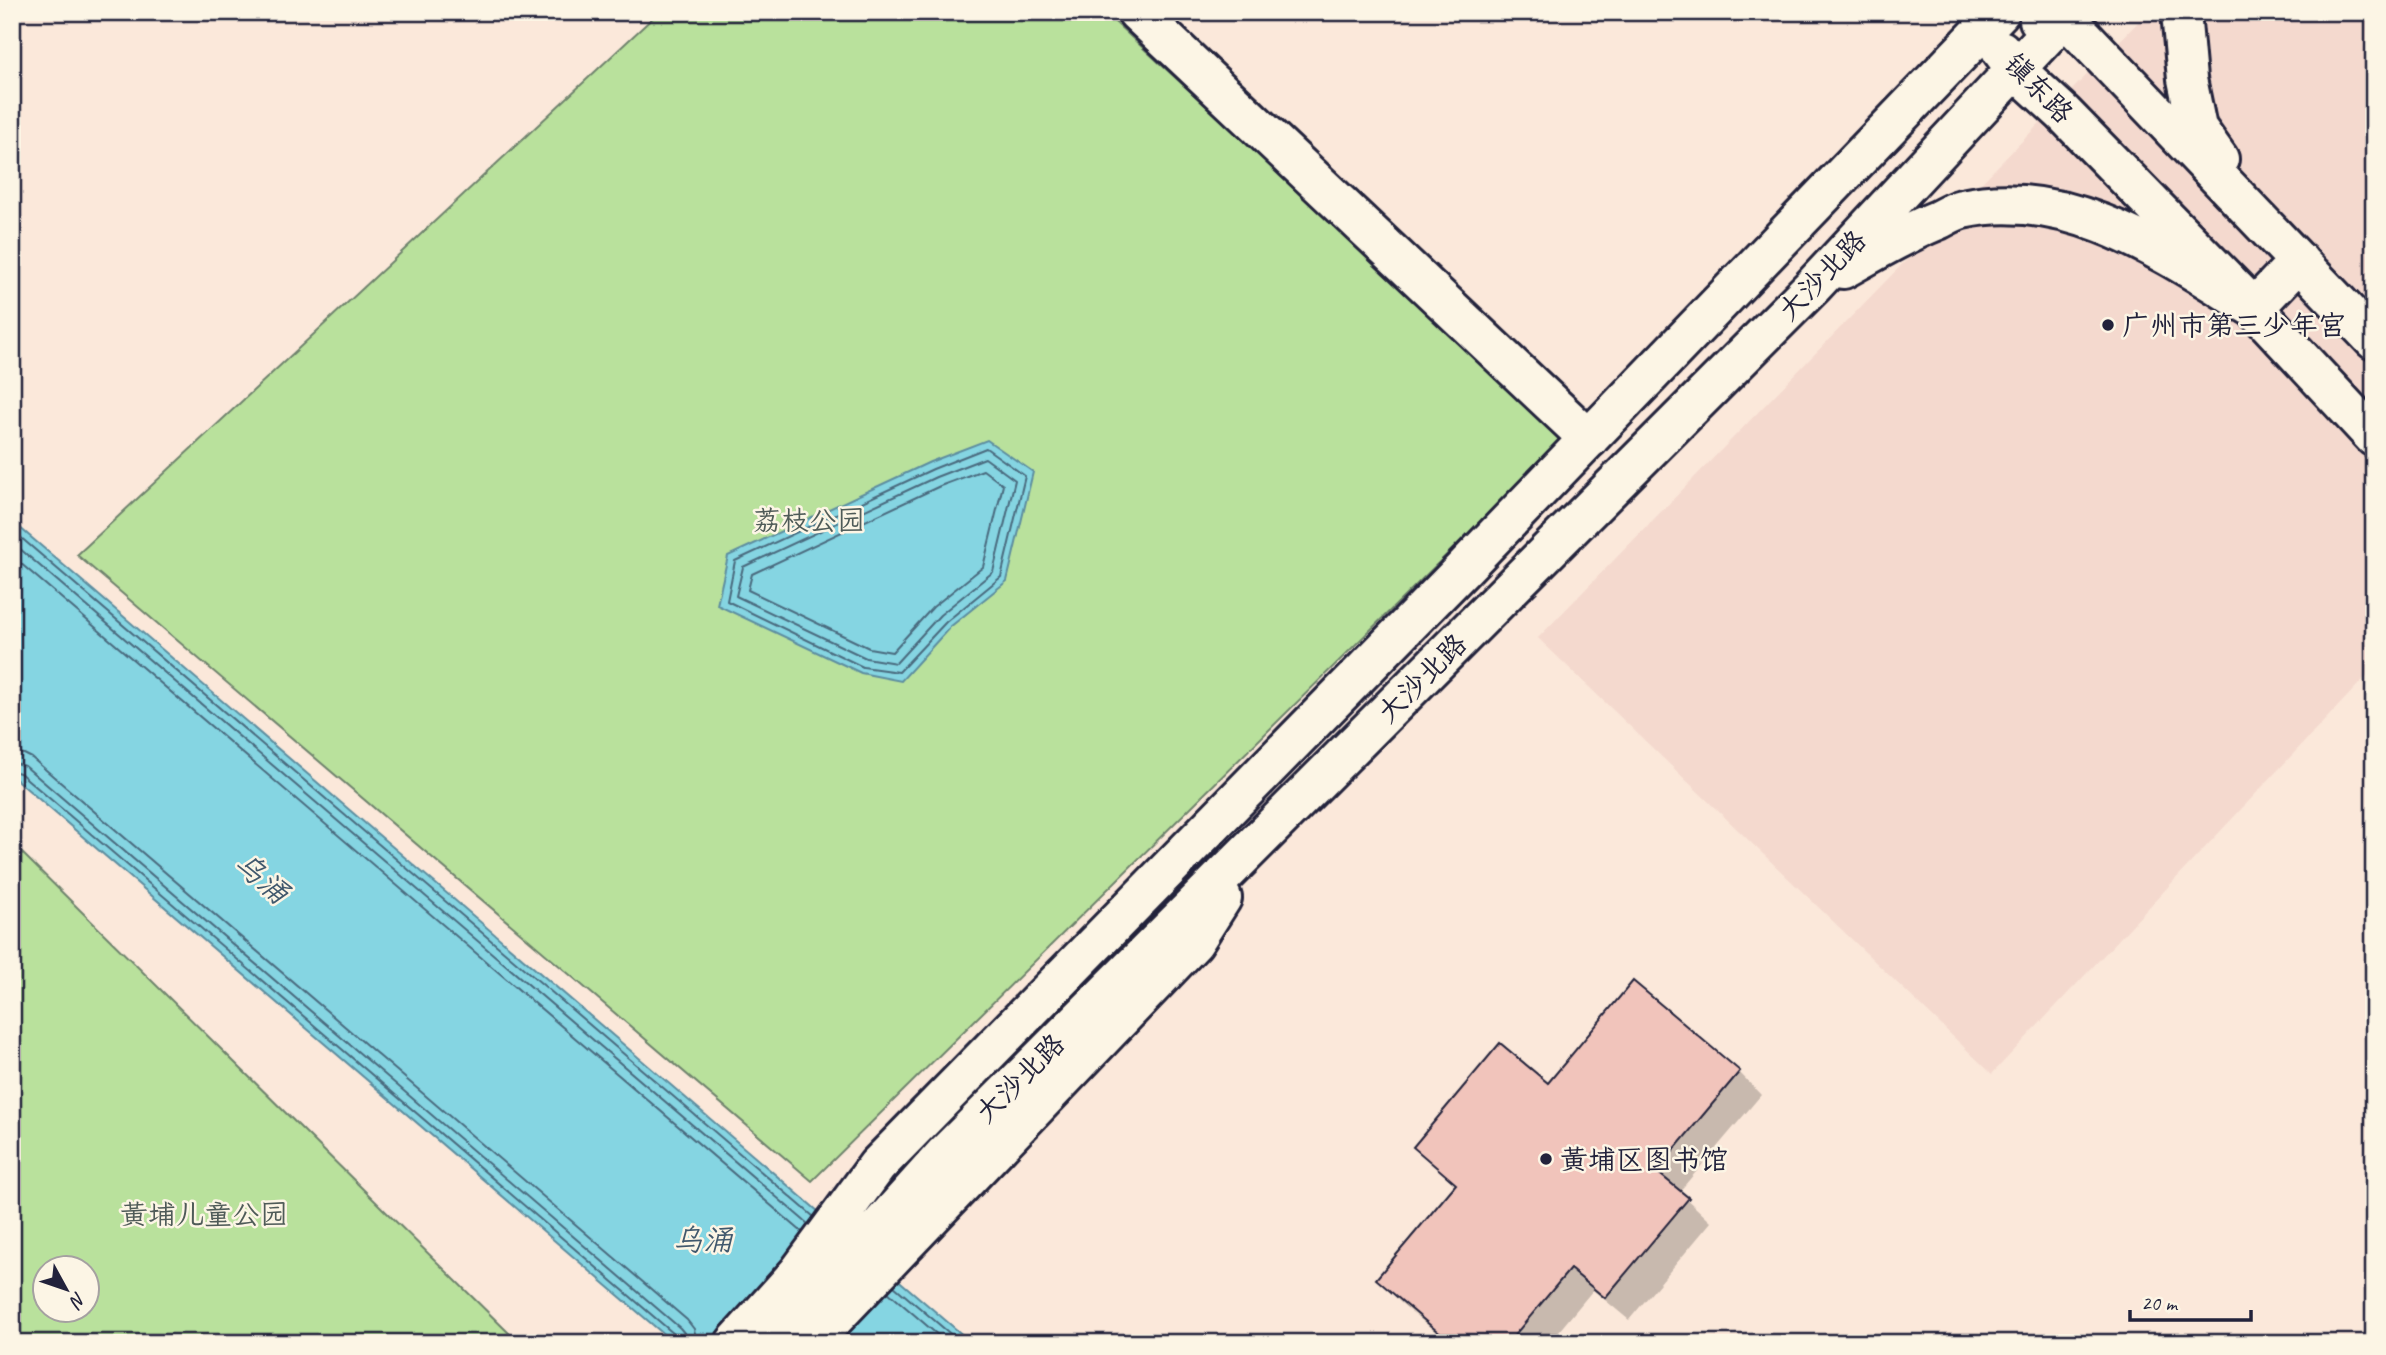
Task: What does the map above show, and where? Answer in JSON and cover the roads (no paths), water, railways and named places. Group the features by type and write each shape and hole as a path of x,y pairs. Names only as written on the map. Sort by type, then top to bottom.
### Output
{"street":[{"path":"1136,12 1589,439"},
{"path":"2181,12 2187,79 2197,128 2264,224"},
{"path":"2066,14 2113,70 2374,340"},
{"name":"大沙北路","path":"775,1343 944,1155 1813,286 2066,14"},
{"name":"镇东路","path":"2066,14 1992,20 2015,69 2063,113 2254,308 2374,437"},
{"name":"大沙北路","path":"735,1343 798,1273 877,1166 1589,439 1992,20"},
{"path":"1813,286 1914,229 1961,210 2008,203 2060,211 2105,224 2150,244 2254,308 2300,261"},
{"path":"811,1343 1194,942 1262,838"}],"water":[{"path":"987,440 1033,472 1007,581 950,627 901,681 861,673 717,605 728,556 930,462"},
{"name":"乌涌","path":"12,521 972,1343 674,1343 12,776"}],"place":[{"name":"广州市第三少年宫","path":"2108,325"},
{"name":"黄埔区图书馆","path":"1546,1159"}],"park label":[{"name":"荔枝公园","path":"809,520"},
{"name":"黄埔儿童公园","path":"204,1214"}]}
